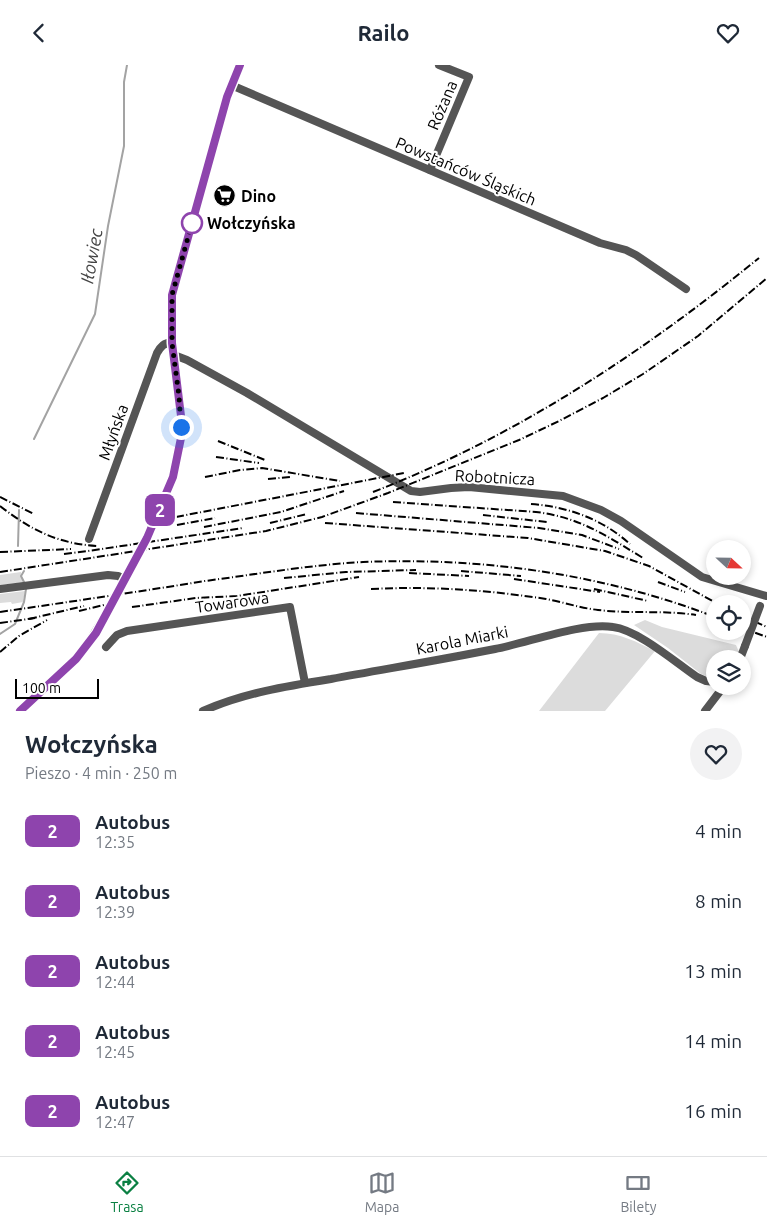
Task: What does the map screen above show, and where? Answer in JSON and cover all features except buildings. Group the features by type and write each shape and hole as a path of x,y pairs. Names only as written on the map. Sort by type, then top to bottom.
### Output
{"street":[{"path":"20,711 76,659 87,645 147,538 166,495 178,457 181,438 181,416 172,343 172,295 231,85 240,65"},
{"name":"Różana","path":"430,170 469,77 439,65"},
{"name":"Powstańców Śląskich","path":"231,85 600,243 626,250 650,263 686,289"},
{"name":"Młyńska","path":"89,539 157,353 166,343 172,343"},
{"name":"Robotnicza","path":"174,355 247,393 411,491 420,492 469,487 563,496 601,510 621,521 702,577 766,596"},
{"path":"0,589 108,575 118,575 125,579"},
{"path":"743,650 760,606 766,596"},
{"name":"Towarowa","path":"106,647 118,635 127,631 290,607 305,683"},
{"name":"Karola Miarki","path":"203,711 258,692 497,649 600,626 626,630 706,681"},
{"path":"705,711 717,695"}],"shaded area":[{"path":"21,572 24,582 0,585 0,575"},
{"path":"25,591 23,602 12,604 11,602 0,603 0,594"},
{"path":"645,620 662,627 706,638 706,640 715,640 736,645 738,650 706,650 706,676 634,625"},
{"path":"599,633 621,636 655,651 605,711 539,711"}],"waterway":[{"name":"Iłowiec","path":"34,439 95,314 108,226 124,146 124,82 127,65"},
{"name":"Iłowiec","path":"18,546 19,510"},
{"name":"Iłowiec","path":"24,571 21,576 25,584"},
{"name":"Iłowiec","path":"0,634 15,624 24,602 26,589"}],"railway":[{"path":"373,492 477,446 575,390 669,327 759,258"},
{"path":"0,572 266,531 322,517 388,493 519,440 603,398 643,374 698,336 767,278"},
{"path":"218,441 265,460"},
{"path":"216,457 259,463"},
{"path":"205,477 262,468 340,481"},
{"path":"176,517 404,473"},
{"path":"268,479 290,477"},
{"path":"204,527 281,512 344,491"},
{"path":"0,497 34,514"},
{"path":"393,502 536,512 566,518 592,529 643,558"},
{"path":"531,504 572,511 596,521 630,544"},
{"path":"0,506 34,529 58,539 98,546"},
{"path":"356,513 539,528 582,535 619,549"},
{"path":"270,523 307,514"},
{"path":"483,515 547,522"},
{"path":"177,525 215,518"},
{"path":"325,523 528,538 605,551 649,566 706,597"},
{"path":"64,554 243,528"},
{"path":"0,552 71,549"},
{"path":"0,612 304,567 343,563 408,561 453,562 542,571 630,590 706,614"},
{"path":"284,578 346,572 416,570"},
{"path":"461,571 521,576"},
{"path":"409,573 469,576"},
{"path":"132,607 196,598 237,596 359,577"},
{"path":"514,579 600,592"},
{"path":"658,582 685,592"},
{"path":"371,589 437,588 481,591 546,599 598,610 696,615"},
{"path":"594,589 648,601"},
{"path":"79,611 116,602"},
{"path":"29,619 84,606"},
{"path":"0,623 35,618"},
{"path":"0,652 19,636 47,620"},
{"path":"751,620 767,627"},
{"path":"751,631 767,637"}],"bus line":[{"name":"2","path":"20,711 76,659 96,633 147,538 173,477 181,438 181,416 172,343 172,295 227,97 240,65"}],"place":[{"name":"Dino","path":"225,196"},
{"name":"Wołczyńska","path":"192,223"}],"route":[{"path":"181,427 172,343 171,311 172,295 192,223"}]}
